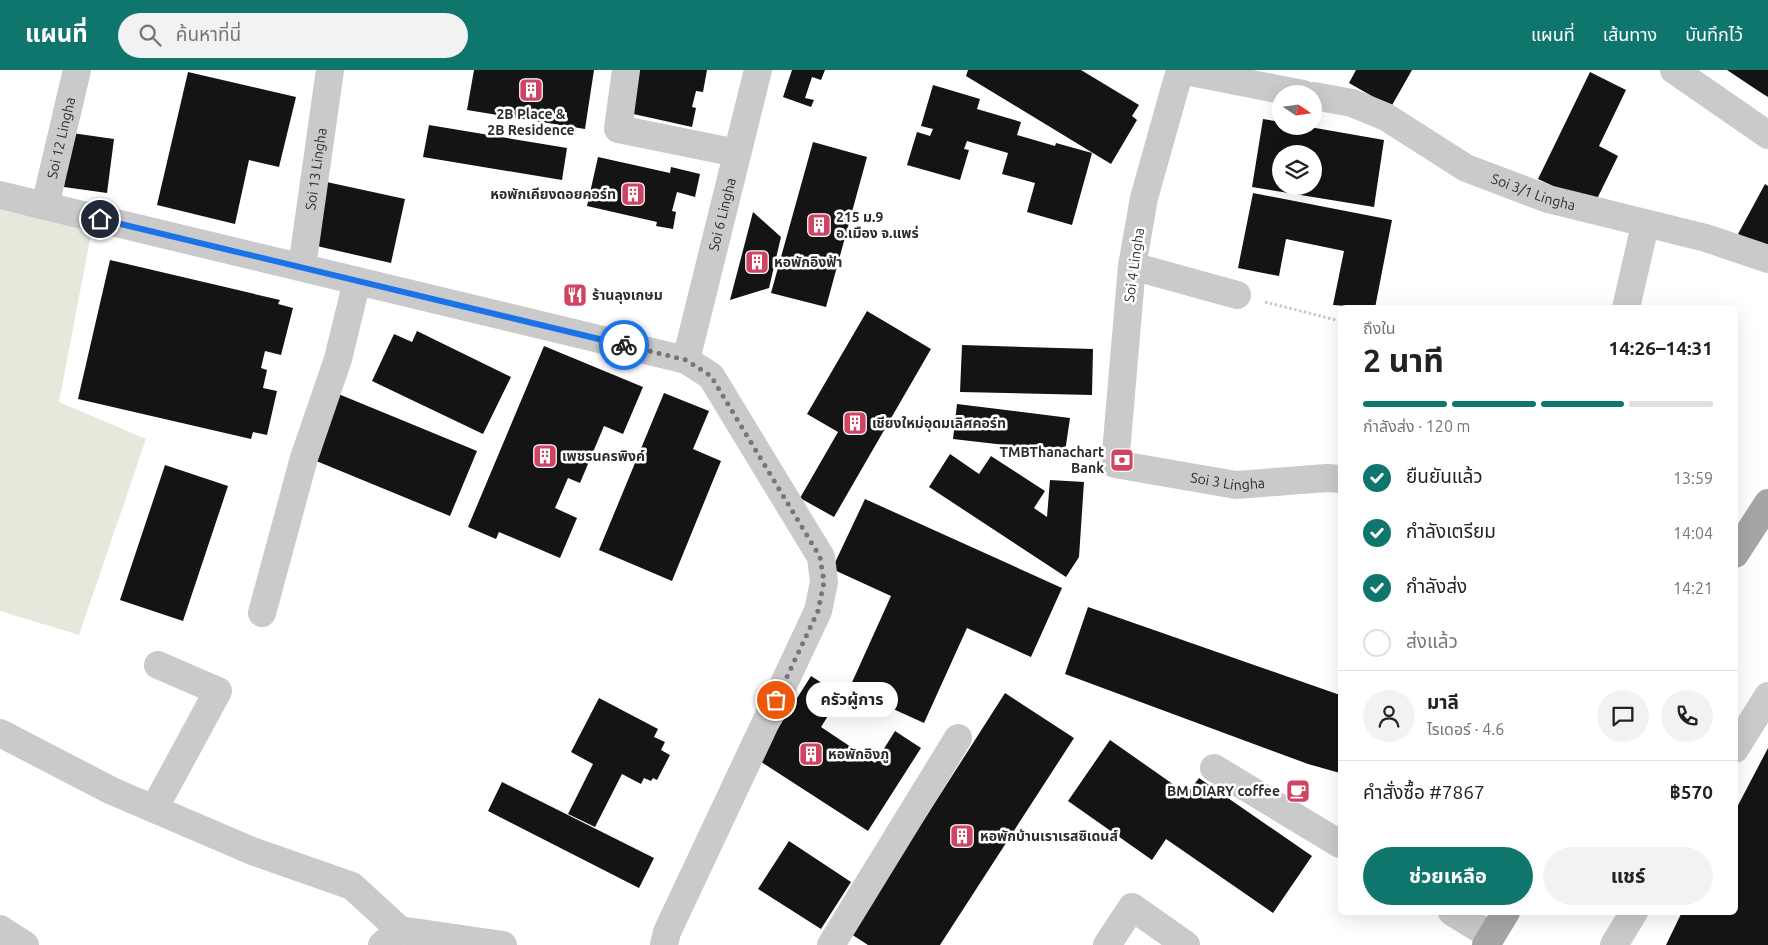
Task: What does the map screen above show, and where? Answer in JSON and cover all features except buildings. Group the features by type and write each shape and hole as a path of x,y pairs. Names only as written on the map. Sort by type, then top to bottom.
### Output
{"main road":[{"path":"1738,549 1768,502"},
{"path":"1488,941 1504,915"}],"street":[{"name":"Soi 12 Lingha","path":"45,206 77,70"},
{"name":"Soi 13 Lingha","path":"302,267 330,70"},
{"path":"626,70 618,129 738,153"},
{"name":"Soi 6 Lingha","path":"686,360 758,70"},
{"path":"1180,70 1272,88"},
{"name":"Soi 4 Lingha","path":"1115,464 1132,266 1144,198 1180,70"},
{"path":"1674,70 1768,135"},
{"name":"Soi 3/1 Lingha","path":"1322,97 1352,103 1386,117 1466,168 1548,199 1645,225 1706,238 1768,259"},
{"path":"0,196 686,360 711,376 820,557 824,582 818,611 672,923 664,945"},
{"path":"1627,305 1645,225"},
{"path":"1132,266 1237,294"},
{"path":"262,613 304,458 338,360 357,281"},
{"name":"Soi 3 Lingha","path":"1115,464 1236,485 1327,478 1338,479"},
{"path":"154,809 218,691 158,665"},
{"path":"1738,745 1768,696"},
{"path":"0,733 112,792 252,852 352,886 391,937 504,945"},
{"path":"831,945 958,738"},
{"path":"1214,768 1338,843"},
{"path":"1107,945 1132,907 1186,945"},
{"path":"1456,915 1488,941"},
{"path":"1614,945 1632,915"},
{"path":"0,929 25,945"}],"path":[{"path":"1237,294 1338,319"}],"shaded area":[{"path":"0,210 92,229 59,402 146,439 79,635 0,611"}],"way so far":[{"path":"624,345 686,360 696,364 711,376 820,557 824,582 818,611 776,700"}],"place":[{"name":"2B Place & 2B Residence","path":"531,90"},
{"name":"หอพักเคียงดอยคอร์ท","path":"633,194"},
{"name":"215 ม.9 อ.เมือง จ.แพร่","path":"819,225"},
{"name":"หอพักอิงฟ้า","path":"757,262"},
{"name":"ร้านลุงเกษม","path":"575,295"},
{"name":"เชียงใหม่อุดมเลิศคอร์ท","path":"855,423"},
{"name":"เพชรนครพิงค์","path":"545,456"},
{"name":"TMBThanachart Bank","path":"1122,460"},
{"name":"ครัวผู้การ","path":"776,700"},
{"name":"หอพักอิงภู","path":"811,754"},
{"name":"BM DIARY coffee","path":"1298,791"},
{"name":"หอพักบ้านเราเรสซิเดนส์","path":"962,836"}],"route":[{"path":"100,219 624,345"}]}
